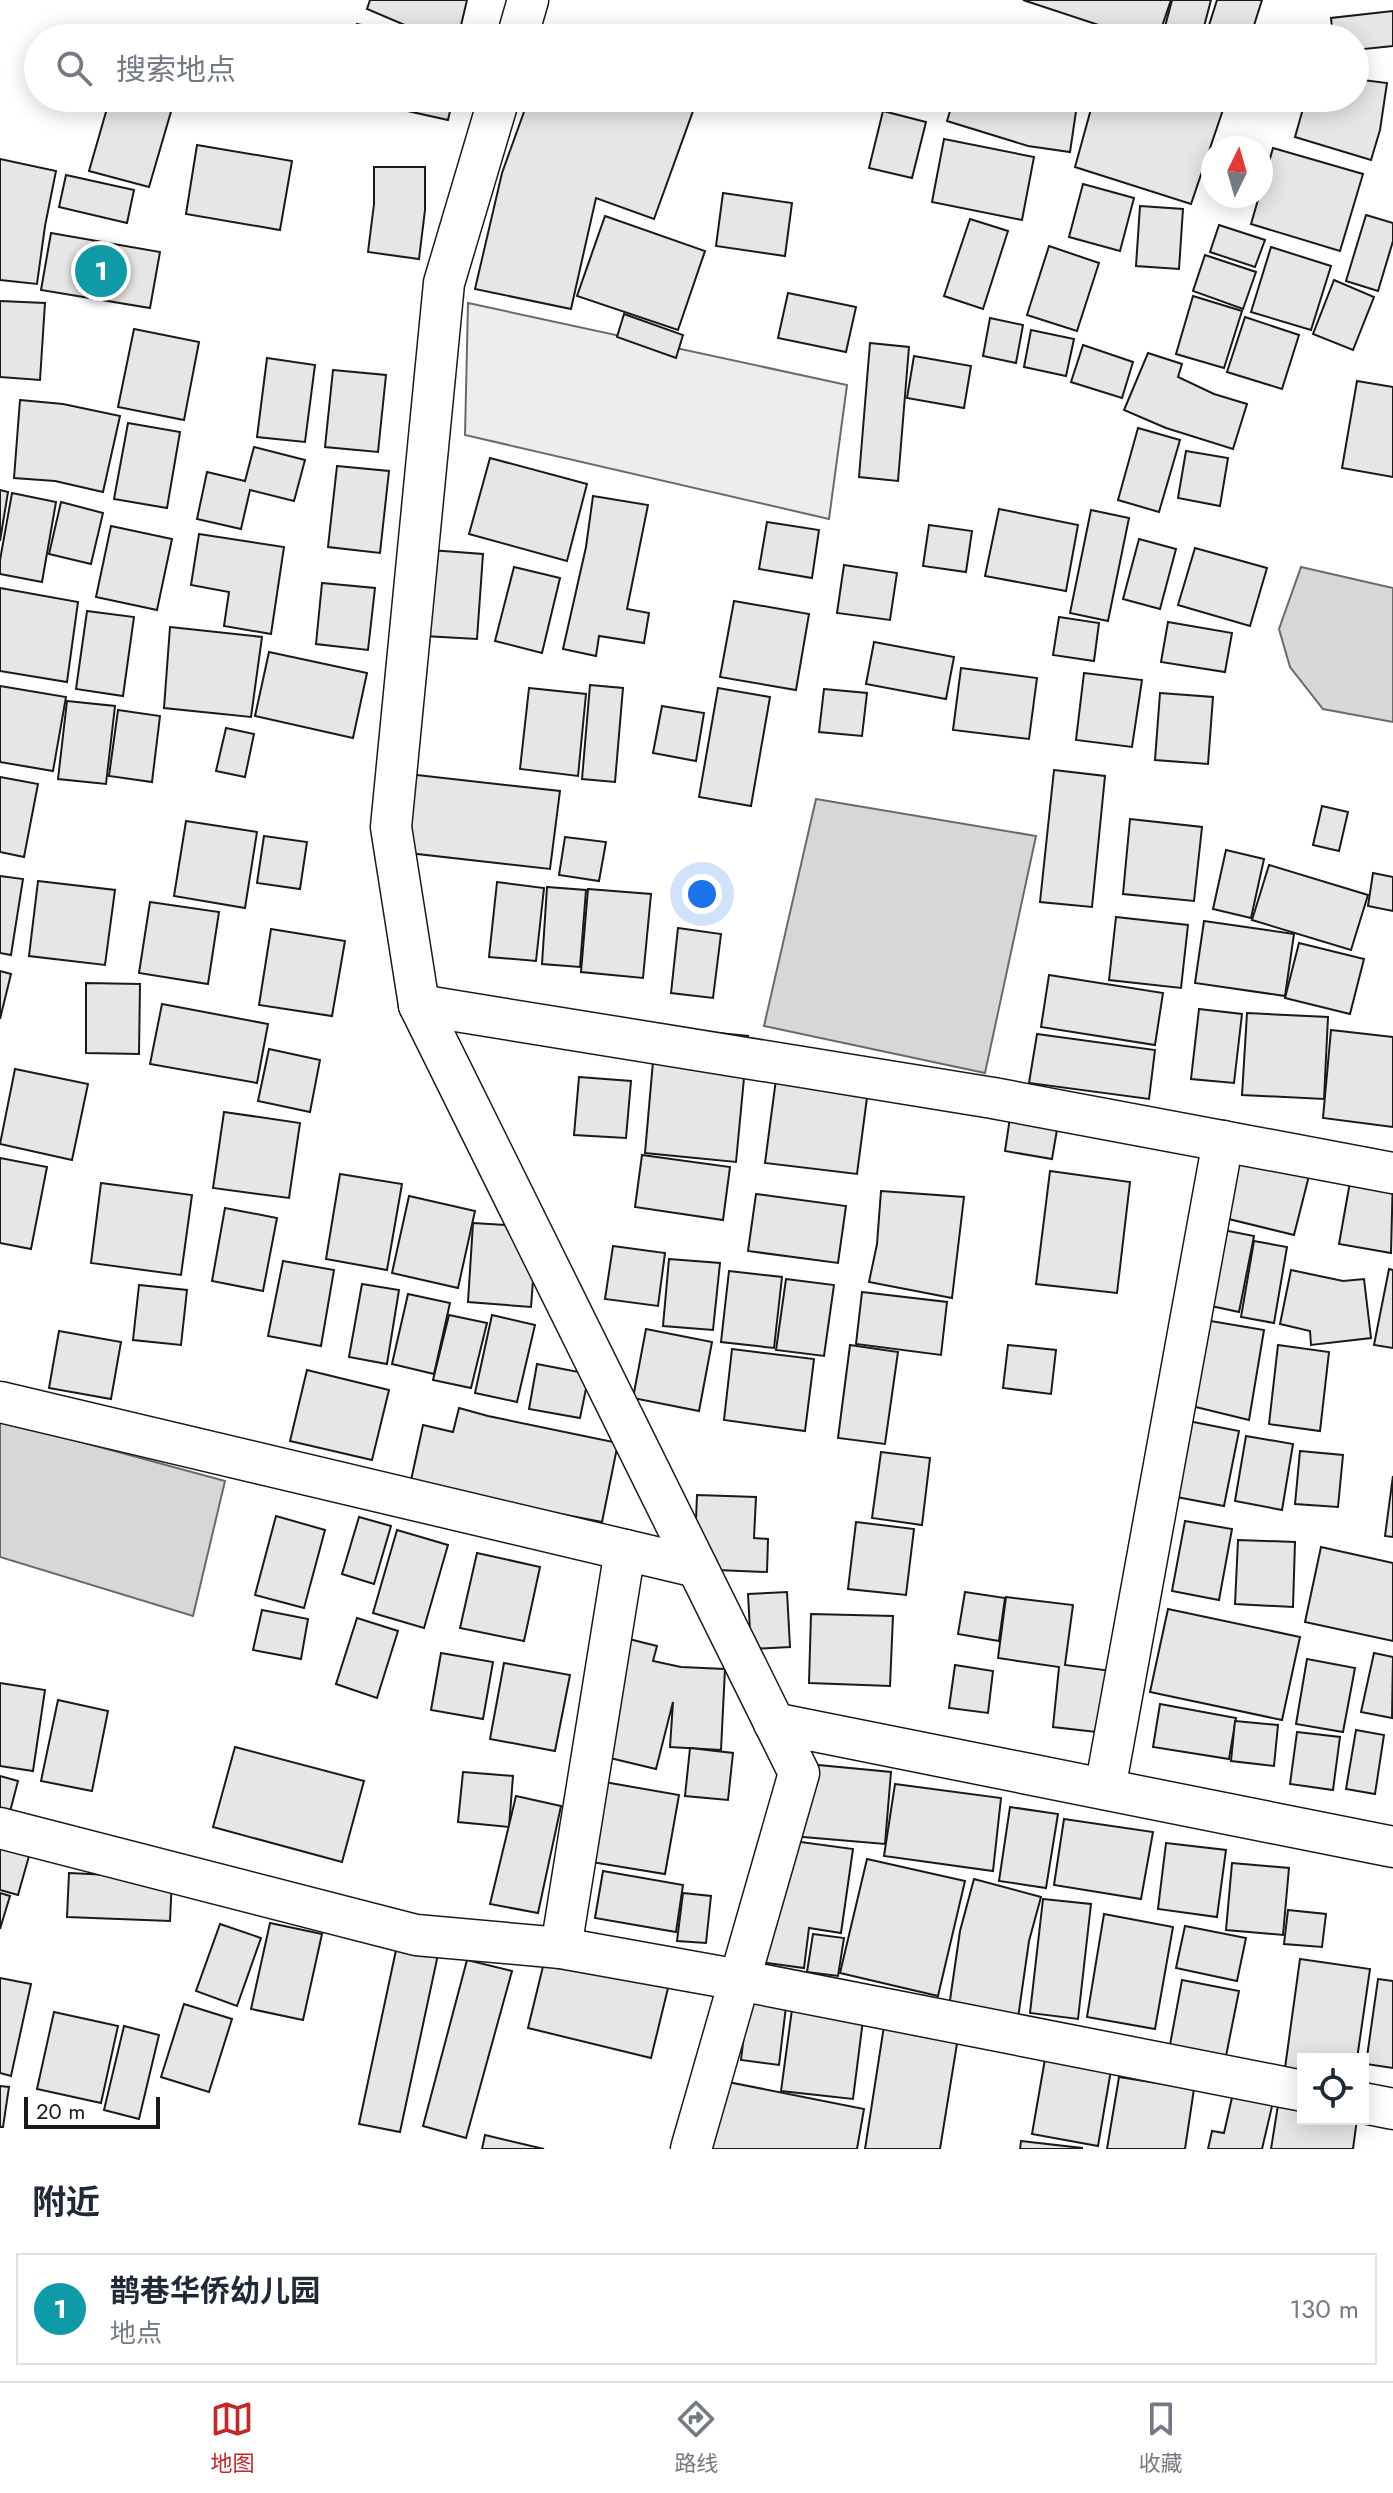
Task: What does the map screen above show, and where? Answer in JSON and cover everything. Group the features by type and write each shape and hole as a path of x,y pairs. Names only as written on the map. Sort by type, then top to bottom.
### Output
{"street":[{"path":"521,24 528,0"},
{"path":"495,112 444,283 391,827 419,1005 799,1773 691,2149"},
{"path":"419,1005 993,1098 1393,1173"},
{"path":"1105,1789 1223,1141"},
{"path":"0,1402 697,1567"},
{"path":"561,1948 625,1550"},
{"path":"774,1723 1393,1847"},
{"path":"0,1828 416,1935 561,1948 1297,2090"},
{"path":"1369,2104 1393,2109"}],"shaded area":[{"path":"468,303 847,385 829,519 465,435"},
{"path":"1301,567 1393,588 1393,722 1323,709 1290,667 1279,629"},
{"path":"816,799 1036,836 985,1073 764,1026"},
{"path":"0,1420 225,1481 193,1616 0,1557"}],"building":[{"path":"370,0 467,0 461,24 402,24 367,9"},
{"path":"1023,0 1171,0 1163,24 1096,24"},
{"path":"1172,0 1211,0 1205,24 1166,24"},
{"path":"1217,0 1262,0 1254,24 1209,24"},
{"path":"1393,11 1393,46 1369,49 1369,24 1332,24 1331,18"},
{"path":"1369,81 1387,83 1380,130 1371,160 1295,137 1302,112 1369,112"},
{"path":"106,112 171,112 149,187 89,171"},
{"path":"412,112 450,112 448,120"},
{"path":"524,112 693,112 654,219 596,198 571,309 475,289 502,173"},
{"path":"883,112 926,122 912,178 869,168"},
{"path":"950,112 1076,112 1070,152 1028,146 947,121"},
{"path":"1090,112 1222,112 1214,136 1201,136 1201,175 1191,204 1075,167"},
{"path":"944,139 1034,157 1022,220 932,202"},
{"path":"197,145 292,161 280,230 186,214"},
{"path":"1273,148 1363,174 1340,251 1251,224 1256,208 1273,208"},
{"path":"0,159 56,171 37,284 0,280"},
{"path":"374,167 425,167 425,210 419,259 368,252 374,204"},
{"path":"66,175 134,190 127,223 59,207"},
{"path":"1083,184 1134,198 1120,251 1069,237"},
{"path":"723,193 792,203 785,256 716,246"},
{"path":"1140,206 1183,209 1179,269 1136,266"},
{"path":"1366,215 1393,223 1393,241 1378,291 1346,281"},
{"path":"605,216 705,251 678,330 577,296"},
{"path":"970,219 1008,231 983,309 944,296"},
{"path":"1219,225 1265,240 1255,267 1210,252"},
{"path":"51,233 160,252 150,308 41,290"},
{"path":"1049,246 1099,263 1077,331 1027,315"},
{"path":"1271,247 1331,266 1311,330 1251,312"},
{"path":"1205,255 1256,272 1243,309 1193,291"},
{"path":"1334,280 1374,297 1353,350 1313,334"},
{"path":"788,293 856,307 846,352 778,338"},
{"path":"1193,296 1242,311 1224,368 1176,354"},
{"path":"0,301 45,303 40,380 0,377"},
{"path":"624,314 683,335 676,358 617,337"},
{"path":"1245,317 1299,335 1282,389 1227,372"},
{"path":"990,318 1023,325 1016,363 983,356"},
{"path":"134,329 199,342 184,420 118,407"},
{"path":"1031,330 1074,339 1066,376 1024,367"},
{"path":"870,343 909,347 898,481 859,477"},
{"path":"1083,345 1133,362 1122,398 1071,382"},
{"path":"1148,353 1182,364 1178,377 1214,394 1247,404 1233,449 1166,428 1124,410"},
{"path":"914,356 971,366 964,408 907,398"},
{"path":"267,358 315,365 305,442 257,437"},
{"path":"333,370 386,375 378,452 325,447"},
{"path":"1357,381 1393,387 1393,477 1342,468"},
{"path":"20,400 63,404 120,416 103,492 55,481 14,478"},
{"path":"128,423 180,432 167,508 114,499"},
{"path":"1138,428 1180,440 1159,512 1118,500"},
{"path":"254,447 305,460 294,501 250,490 241,529 197,519 207,472 245,481"},
{"path":"1186,451 1228,458 1220,506 1178,498"},
{"path":"490,458 587,484 567,561 469,534"},
{"path":"337,466 389,471 380,553 328,547"},
{"path":"0,490 8,492 0,541"},
{"path":"12,493 56,502 42,582 0,574"},
{"path":"593,496 648,505 627,609 649,613 644,643 599,636 596,656 563,649 586,547"},
{"path":"61,502 103,513 91,564 49,554"},
{"path":"999,509 1078,525 1066,591 985,576"},
{"path":"1091,510 1129,518 1108,621 1070,613"},
{"path":"767,522 819,530 812,578 759,569"},
{"path":"929,525 972,531 966,572 923,566"},
{"path":"111,526 172,539 157,610 96,597"},
{"path":"199,534 284,547 271,634 224,626 229,592 191,585"},
{"path":"1139,539 1176,549 1160,609 1123,599"},
{"path":"1195,548 1267,568 1250,626 1178,605"},
{"path":"430,550 483,554 477,639 424,636"},
{"path":"844,565 897,573 890,620 837,613"},
{"path":"514,567 560,578 542,653 495,641"},
{"path":"322,583 375,588 368,650 316,644"},
{"path":"0,588 78,602 67,682 0,671"},
{"path":"734,601 809,614 796,690 720,677"},
{"path":"87,611 134,617 123,696 76,689"},
{"path":"1059,617 1099,623 1094,661 1053,655"},
{"path":"1168,622 1232,633 1225,672 1161,662"},
{"path":"170,627 262,637 251,717 164,708"},
{"path":"874,642 954,657 946,699 866,684"},
{"path":"269,652 367,673 353,738 255,716"},
{"path":"961,668 1037,678 1029,739 953,730"},
{"path":"1084,673 1142,680 1132,747 1076,740"},
{"path":"590,685 623,688 615,782 582,779"},
{"path":"0,686 66,697 53,771 0,762"},
{"path":"529,688 586,694 578,776 520,769"},
{"path":"718,688 770,697 751,806 699,797"},
{"path":"824,689 867,693 862,736 819,732"},
{"path":"1160,693 1213,697 1208,764 1155,760"},
{"path":"67,701 115,706 106,784 58,779"},
{"path":"662,706 704,713 696,761 653,753"},
{"path":"118,710 160,716 152,782 109,776"},
{"path":"226,728 254,734 245,777 216,771"},
{"path":"1054,770 1105,776 1092,907 1040,902"},
{"path":"408,774 560,791 550,869 400,852"},
{"path":"0,777 38,784 24,857 0,852"},
{"path":"1322,806 1348,812 1339,851 1313,845"},
{"path":"1130,819 1202,827 1194,901 1123,894"},
{"path":"186,821 257,832 245,908 174,896"},
{"path":"264,836 307,842 300,889 257,883"},
{"path":"565,837 606,842 599,881 559,875"},
{"path":"1226,850 1264,859 1251,918 1213,909"},
{"path":"1269,865 1368,895 1351,950 1252,920"},
{"path":"1373,873 1393,877 1393,911 1368,906"},
{"path":"0,876 23,879 11,955 0,953"},
{"path":"38,881 115,890 105,965 29,956"},
{"path":"497,882 544,888 536,961 489,957"},
{"path":"547,887 586,890 580,967 542,964"},
{"path":"588,889 651,894 643,978 581,972"},
{"path":"150,902 219,912 208,984 139,973"},
{"path":"1116,917 1188,925 1181,988 1109,980"},
{"path":"1204,921 1294,934 1285,996 1195,983"},
{"path":"678,928 721,934 713,998 671,993"},
{"path":"271,929 345,941 332,1016 259,1005"},
{"path":"1299,943 1364,959 1350,1014 1285,998"},
{"path":"0,971 11,974 0,1019"},
{"path":"1049,975 1163,993 1155,1045 1041,1027"},
{"path":"86,983 140,984 139,1054 86,1053"},
{"path":"162,1004 268,1024 257,1083 150,1064"},
{"path":"1199,1009 1242,1014 1234,1083 1191,1079"},
{"path":"1247,1013 1328,1017 1324,1099 1242,1095"},
{"path":"656,1027 748,1036 736,1162 645,1153"},
{"path":"1331,1030 1393,1037 1393,1127 1323,1118"},
{"path":"1037,1034 1155,1050 1149,1099 1029,1083"},
{"path":"269,1049 320,1060 310,1112 258,1101"},
{"path":"15,1069 88,1084 72,1160 0,1144"},
{"path":"579,1077 631,1081 626,1138 574,1135"},
{"path":"776,1079 868,1090 857,1174 765,1163"},
{"path":"1012,1104 1060,1112 1052,1159 1005,1151"},
{"path":"224,1112 300,1123 289,1198 213,1188"},
{"path":"1235,1135 1315,1152 1294,1235 1192,1210"},
{"path":"642,1155 730,1167 723,1220 635,1207"},
{"path":"0,1158 47,1167 31,1249 0,1243"},
{"path":"1353,1165 1393,1173 1391,1253 1339,1244"},
{"path":"1050,1171 1130,1182 1117,1293 1036,1284"},
{"path":"340,1174 402,1184 387,1270 326,1259"},
{"path":"101,1183 192,1195 181,1275 91,1263"},
{"path":"881,1191 964,1197 952,1298 869,1282 877,1244"},
{"path":"756,1194 846,1206 838,1263 748,1251"},
{"path":"409,1196 475,1211 458,1288 392,1273"},
{"path":"225,1208 277,1218 263,1291 212,1281"},
{"path":"473,1223 537,1227 531,1307 468,1302"},
{"path":"1203,1226 1254,1236 1239,1312 1188,1301"},
{"path":"1254,1241 1287,1247 1274,1323 1241,1317"},
{"path":"613,1246 665,1253 658,1306 605,1299"},
{"path":"669,1259 720,1263 713,1330 663,1326"},
{"path":"283,1261 334,1270 321,1346 268,1336"},
{"path":"1389,1269 1393,1270 1393,1348 1374,1345"},
{"path":"1291,1270 1343,1281 1364,1279 1371,1338 1311,1345 1310,1331 1280,1324"},
{"path":"729,1271 782,1277 774,1348 721,1342"},
{"path":"786,1279 834,1285 824,1356 776,1350"},
{"path":"362,1284 399,1290 387,1364 349,1357"},
{"path":"139,1285 187,1290 181,1345 133,1340"},
{"path":"862,1292 947,1302 941,1355 856,1344"},
{"path":"408,1294 450,1303 434,1374 392,1364"},
{"path":"449,1315 487,1323 471,1388 433,1380"},
{"path":"492,1315 535,1325 517,1402 475,1393"},
{"path":"1181,1316 1264,1330 1249,1420 1167,1400"},
{"path":"646,1329 712,1342 699,1411 633,1398"},
{"path":"59,1331 121,1342 111,1399 49,1388"},
{"path":"850,1345 898,1352 885,1444 838,1438"},
{"path":"1008,1345 1056,1350 1051,1394 1003,1388"},
{"path":"1278,1345 1329,1352 1320,1431 1269,1424"},
{"path":"732,1349 814,1359 805,1431 724,1420"},
{"path":"537,1364 589,1374 580,1418 529,1409"},
{"path":"307,1370 389,1390 372,1460 290,1441"},
{"path":"459,1408 618,1443 602,1522 410,1485 423,1425 453,1432"},
{"path":"1158,1415 1239,1431 1224,1506 1145,1491"},
{"path":"1246,1436 1293,1444 1282,1510 1235,1501"},
{"path":"1300,1451 1343,1455 1338,1507 1295,1504"},
{"path":"881,1452 930,1458 922,1525 872,1518"},
{"path":"1393,1476 1393,1537 1385,1536"},
{"path":"697,1495 756,1497 754,1538 768,1539 767,1572 694,1569"},
{"path":"276,1516 325,1530 304,1608 255,1595"},
{"path":"359,1517 391,1526 374,1584 342,1574"},
{"path":"1185,1521 1232,1529 1219,1600 1172,1591"},
{"path":"856,1522 914,1529 906,1595 848,1589"},
{"path":"397,1530 448,1545 424,1628 373,1613"},
{"path":"1238,1540 1295,1542 1293,1607 1235,1604"},
{"path":"1321,1547 1393,1563 1393,1641 1305,1622"},
{"path":"477,1553 540,1567 524,1641 460,1628"},
{"path":"787,1592 790,1647 751,1649 748,1594"},
{"path":"965,1592 1005,1598 999,1641 958,1634"},
{"path":"1006,1597 1073,1605 1065,1665 1112,1671 1105,1733 1053,1727 1059,1667 998,1658"},
{"path":"1168,1609 1300,1637 1282,1720 1150,1692"},
{"path":"262,1610 308,1619 301,1659 253,1650"},
{"path":"811,1614 893,1616 890,1686 809,1683"},
{"path":"357,1618 398,1631 377,1698 336,1684"},
{"path":"617,1636 657,1646 653,1661 681,1667 725,1669 721,1750 670,1747 673,1702 656,1769 589,1753"},
{"path":"441,1653 493,1662 483,1719 431,1710"},
{"path":"1374,1653 1393,1657 1392,1718 1361,1712"},
{"path":"1307,1659 1355,1668 1343,1732 1296,1724"},
{"path":"504,1663 570,1675 555,1751 490,1739"},
{"path":"955,1665 993,1671 988,1713 949,1708"},
{"path":"0,1683 45,1690 33,1771 0,1766"},
{"path":"58,1700 108,1711 92,1791 41,1781"},
{"path":"1160,1704 1236,1718 1229,1759 1153,1747"},
{"path":"1235,1721 1278,1725 1274,1766 1231,1761"},
{"path":"1356,1730 1384,1735 1375,1794 1346,1789"},
{"path":"1297,1732 1340,1737 1333,1790 1290,1784"},
{"path":"235,1747 364,1781 342,1862 213,1827"},
{"path":"690,1748 733,1753 728,1800 685,1796"},
{"path":"787,1762 891,1772 885,1844 780,1835"},
{"path":"463,1772 513,1776 509,1827 458,1822"},
{"path":"0,1776 18,1781 7,1823 0,1821"},
{"path":"593,1780 679,1795 665,1874 579,1860"},
{"path":"895,1784 1001,1798 993,1871 884,1856"},
{"path":"516,1796 561,1806 538,1913 490,1904"},
{"path":"1010,1807 1058,1814 1046,1888 999,1881"},
{"path":"1064,1819 1153,1832 1141,1899 1054,1885"},
{"path":"771,1838 853,1849 841,1933 809,1928 804,1968 753,1961"},
{"path":"0,1840 31,1849 18,1895 0,1890"},
{"path":"1166,1843 1226,1850 1217,1917 1158,1909"},
{"path":"867,1859 965,1881 938,1996 840,1973"},
{"path":"1232,1863 1289,1868 1283,1935 1226,1930"},
{"path":"603,1871 683,1885 676,1932 595,1918"},
{"path":"69,1873 172,1878 170,1921 67,1917"},
{"path":"974,1879 1041,1897 1029,1941 1018,2018 949,2007 960,1931"},
{"path":"0,1893 10,1896 0,1929"},
{"path":"683,1893 711,1896 706,1943 677,1941"},
{"path":"1043,1899 1091,1904 1078,2019 1030,2013"},
{"path":"1288,1910 1326,1914 1322,1947 1284,1944"},
{"path":"1104,1914 1173,1927 1155,2029 1087,2017"},
{"path":"270,1923 322,1934 303,2020 251,2009"},
{"path":"220,1924 261,1938 237,2006 196,1991"},
{"path":"1185,1926 1246,1938 1237,1981 1176,1968"},
{"path":"813,1934 844,1938 838,1976 807,1972"},
{"path":"399,1936 440,1945 400,2132 359,2124"},
{"path":"546,1954 669,1984 651,2058 528,2028"},
{"path":"1300,1959 1370,1969 1358,2053 1297,2053 1297,2070 1285,2068"},
{"path":"467,1960 512,1971 466,2138 423,2126"},
{"path":"0,1978 31,1984 11,2076 0,2073"},
{"path":"1378,1979 1393,1981 1393,2068 1369,2064 1368,2053"},
{"path":"1182,1980 1239,1991 1225,2061 1169,2050"},
{"path":"749,1993 787,1998 779,2065 741,2060"},
{"path":"793,2002 864,2012 853,2099 781,2091"},
{"path":"184,2004 232,2019 209,2092 161,2077"},
{"path":"54,2012 118,2026 101,2103 37,2089"},
{"path":"886,2013 960,2025 940,2149 865,2149"},
{"path":"124,2026 159,2035 139,2119 104,2110"},
{"path":"1045,2059 1111,2070 1098,2146 1032,2134"},
{"path":"1119,2077 1194,2089 1185,2149 1107,2149"},
{"path":"723,2081 864,2109 857,2149 710,2149"},
{"path":"0,2086 9,2087 3,2127 0,2127"},
{"path":"1233,2093 1273,2102 1262,2149 1208,2149 1212,2131 1224,2133"},
{"path":"1278,2105 1297,2108 1297,2125 1356,2125 1353,2149 1271,2149"},
{"path":"485,2135 544,2149 482,2149"},
{"path":"1021,2141 1082,2148 1082,2149 1020,2149"}],"place":[{"name":"鹊巷华侨幼儿园","path":"101,271"}]}
